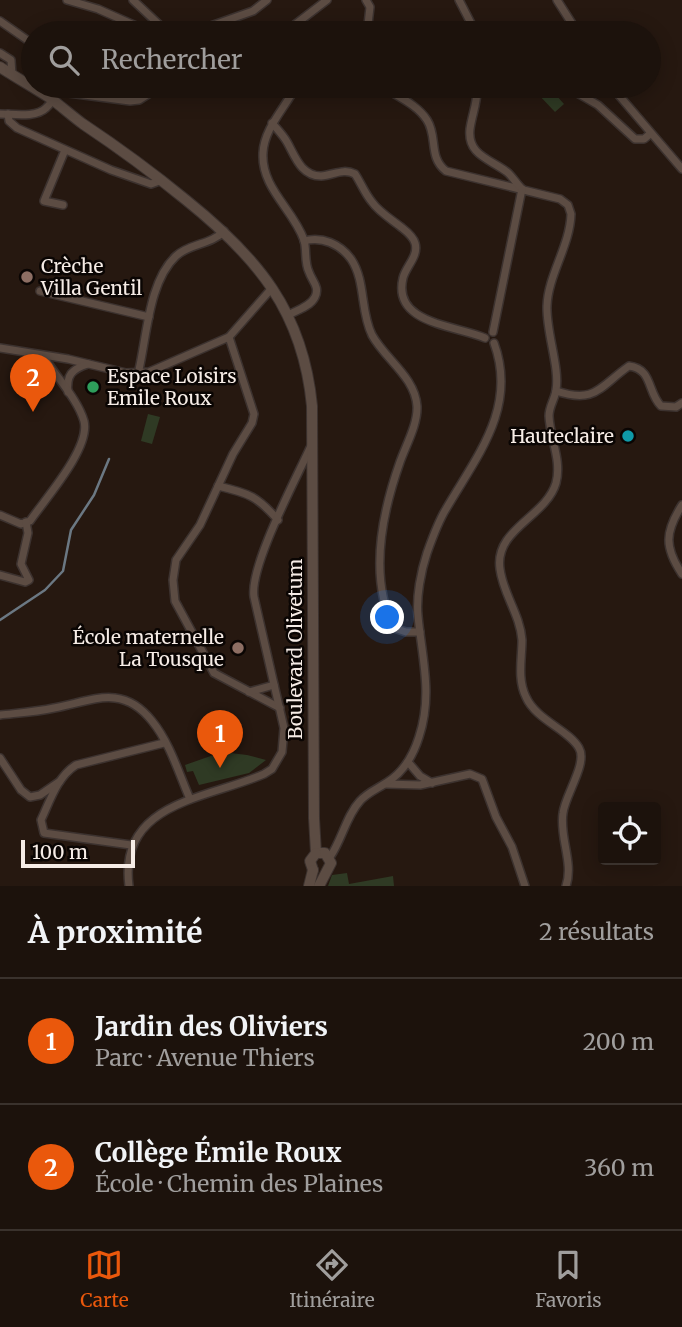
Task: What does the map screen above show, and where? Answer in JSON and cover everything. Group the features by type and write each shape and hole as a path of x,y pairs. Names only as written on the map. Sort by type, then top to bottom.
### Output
{"main road":[{"name":"Boulevard Olivetum","path":"0,67 21,81"},
{"name":"Boulevard Olivetum","path":"49,98 162,180 225,232 248,256 272,288 288,315 299,342 312,406 316,853"},
{"path":"309,886 313,870 310,861 316,853 325,853 330,857 331,866 319,886"},
{"path":"313,870 319,873 328,870"}],"street":[{"path":"66,0 98,9 125,21"},
{"path":"133,0 155,21"},
{"path":"225,21 253,11 267,0"},
{"path":"300,21 327,0"},
{"path":"366,0 370,7 369,21"},
{"path":"459,0 470,21"},
{"path":"557,0 570,21"},
{"path":"0,22 21,36"},
{"path":"0,52 11,60 15,77"},
{"path":"4,114 39,113 54,98"},
{"path":"107,98 130,101 142,98"},
{"path":"288,315 311,302 316,293 316,286 308,272 304,241 268,181 264,166 264,141 272,123 290,98"},
{"path":"400,98 427,120 435,158 438,165 446,171 560,199 568,205 571,214 547,304 556,391 549,416 557,449 555,484 550,497 513,531 500,556 500,568 519,623 522,640 520,666 526,698 545,721 579,746 581,755 563,815 562,827 568,869 566,886"},
{"path":"477,98 469,132 471,144 480,156 506,171 522,189"},
{"path":"586,98 598,105 635,139 644,139 650,134"},
{"path":"621,98 682,169"},
{"path":"4,114 12,125 65,150 146,183 162,180"},
{"path":"272,123 285,139 299,165 309,173 319,176 344,171 355,174 377,209 411,235 416,251 404,273 402,288 405,304 410,310 425,319 468,330 485,338 488,343 494,343"},
{"path":"63,205 44,201 65,150"},
{"path":"330,857 359,802 385,784 408,762 420,736 425,711 425,659 418,614 426,556 444,512 476,462 495,424 500,367 494,343 497,339 493,332 522,189"},
{"path":"138,374 149,317 160,279 176,256 225,232"},
{"path":"304,241 325,240 351,259 358,276 362,305 371,333 411,386 415,397 415,419 387,499 380,557 386,612 394,628 421,632"},
{"path":"0,348 138,374 149,372 229,337 272,288"},
{"path":"40,291 149,317"},
{"path":"485,338 487,333 493,332"},
{"path":"229,337 254,414 252,424 233,454 200,525 176,560 173,590 175,601 214,673 280,708"},
{"path":"0,515 22,524 30,521 83,440 83,418 46,356"},
{"path":"68,359 72,362 73,370"},
{"path":"68,393 67,379 73,370 90,364"},
{"path":"556,391 574,397 589,396 629,366 638,367 646,373 654,397 661,406 676,407 682,403"},
{"path":"58,379 67,379"},
{"path":"129,886 127,868 131,845 148,823 190,799 247,782 272,769 282,752 285,737 280,708 253,590 258,567 312,444"},
{"path":"292,488 312,482"},
{"path":"218,486 248,493 258,499 278,520"},
{"path":"682,505 672,523 668,546 682,574"},
{"path":"0,575 26,582 29,580 29,575 21,564 28,533 26,522"},
{"path":"249,692 274,685"},
{"path":"0,715 54,708 108,696 125,701 153,722 190,799"},
{"path":"131,845 44,833 41,820 64,774 76,765 164,743"},
{"path":"0,758 3,767 30,797 40,795 59,782"},
{"path":"408,762 419,776 433,783"},
{"path":"385,784 433,783 470,774 482,779 496,817 512,847 525,886"}],"green space":[{"path":"542,98 559,98 564,104 555,112"},
{"path":"148,414 160,417 152,444 141,441"},
{"path":"222,752 266,760 249,773 199,785 193,771 187,772 185,765"},
{"path":"347,873 349,884 393,876 394,886 328,886 332,875"}],"waterway":[{"path":"0,620 45,590 63,571 71,530 94,495 109,459"}],"place":[{"name":"Crèche Villa Gentil","path":"27,277"},
{"name":"Espace Loisirs Emile Roux","path":"93,387"},
{"name":"Collège Émile Roux","path":"33,412"},
{"name":"Hauteclaire","path":"628,436"},
{"name":"École maternelle La Tousque","path":"238,648"},
{"name":"Jardin des Oliviers","path":"220,768"}]}
